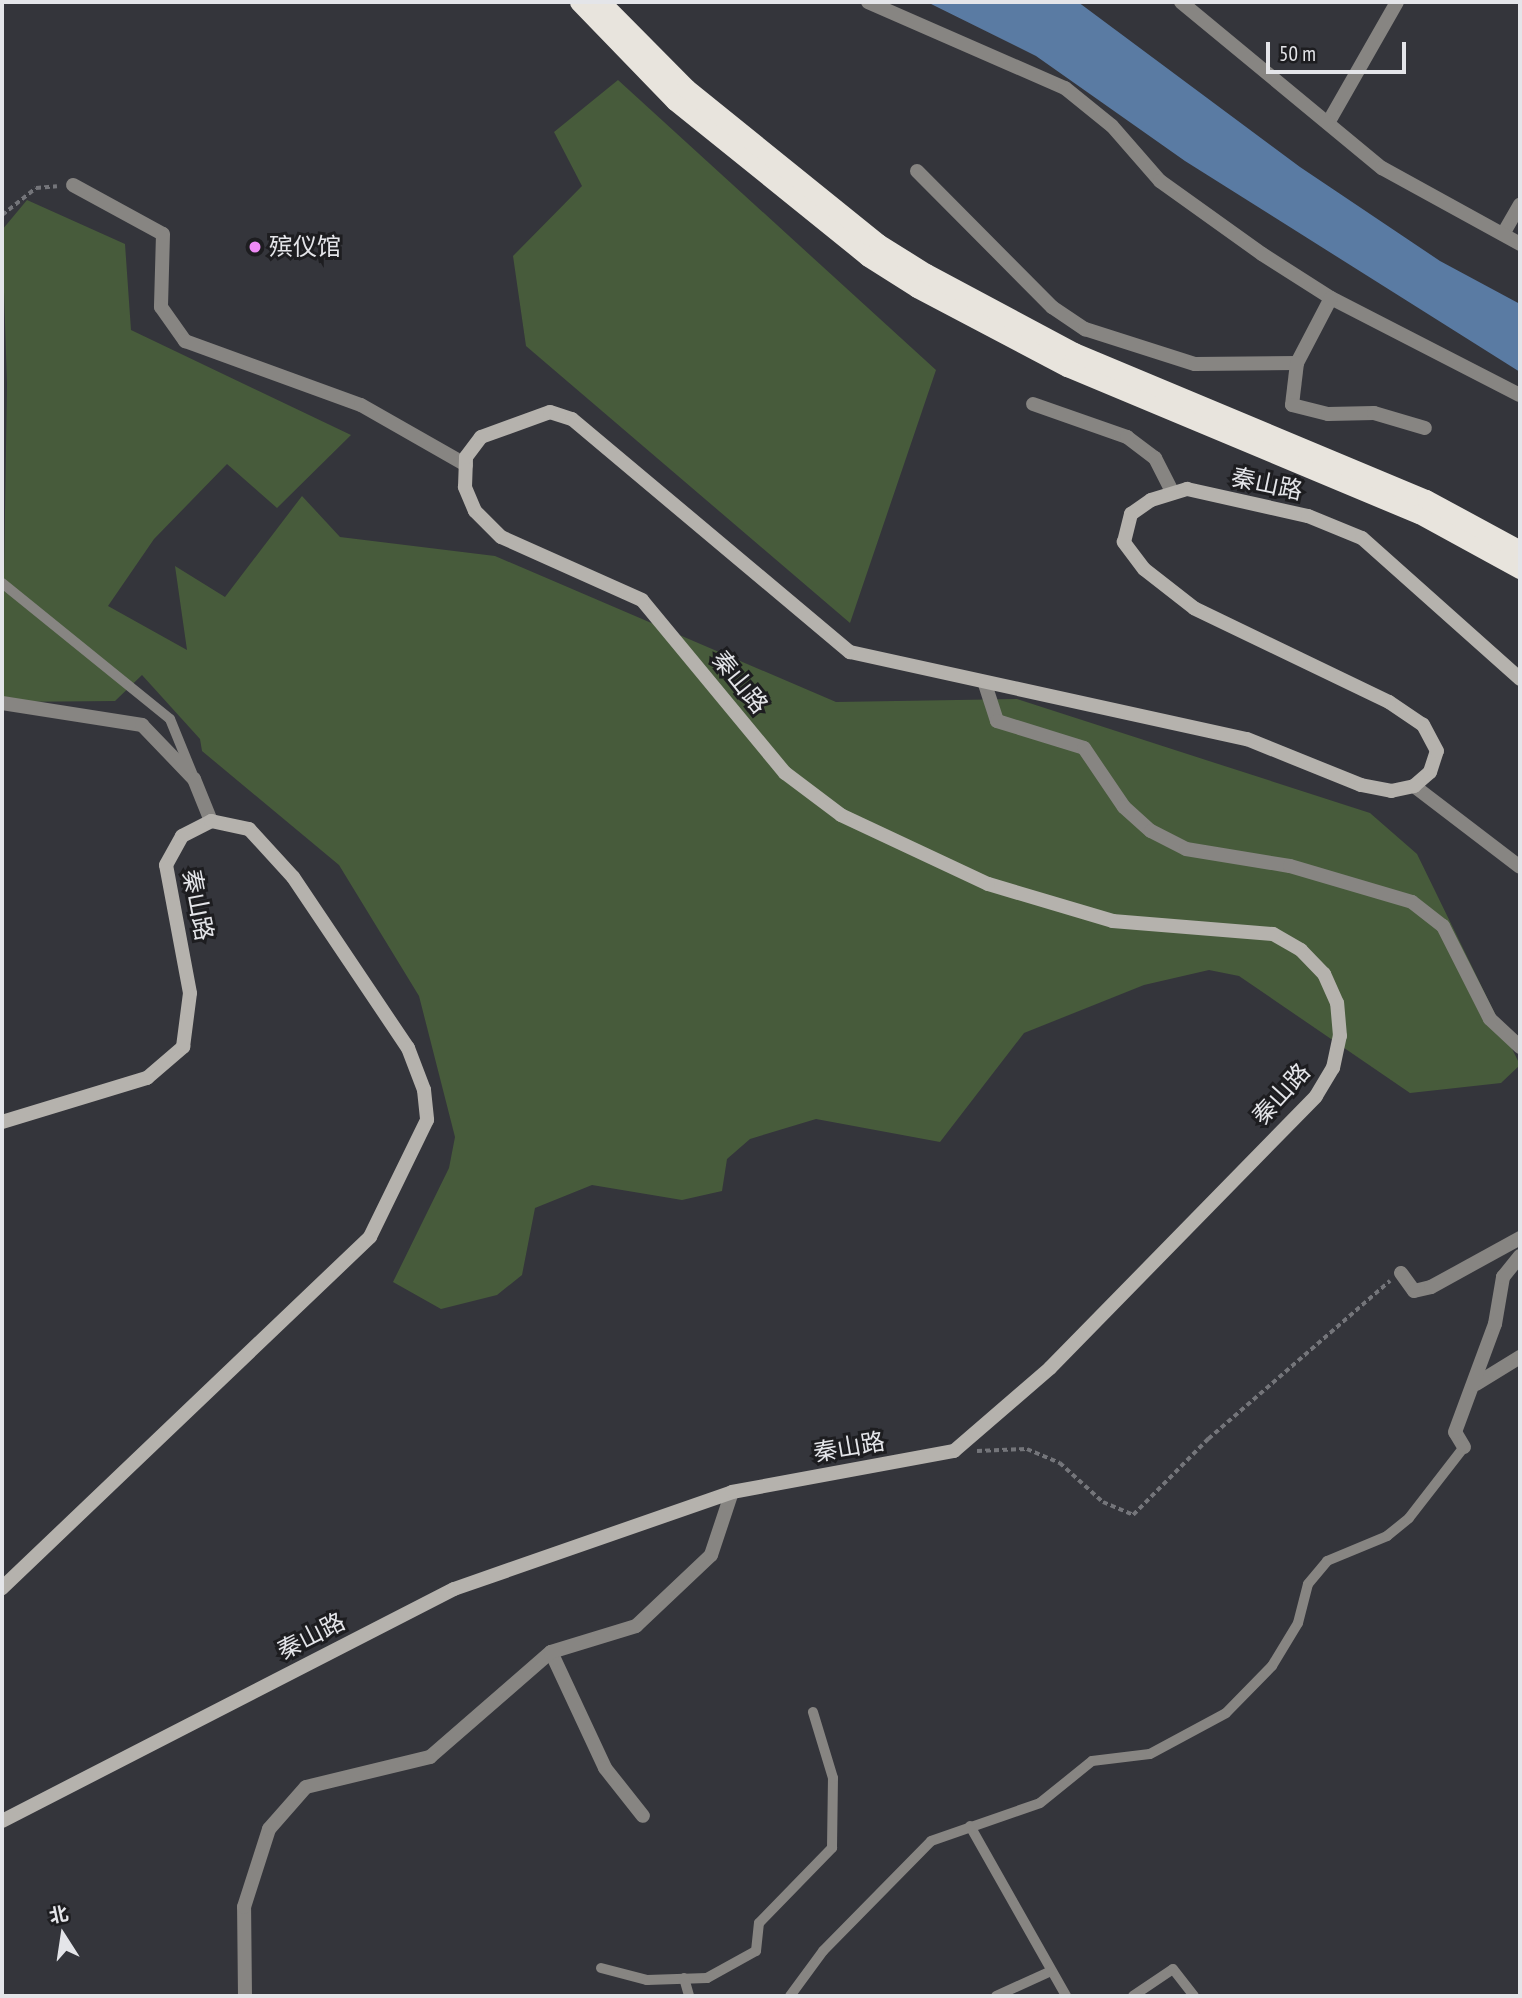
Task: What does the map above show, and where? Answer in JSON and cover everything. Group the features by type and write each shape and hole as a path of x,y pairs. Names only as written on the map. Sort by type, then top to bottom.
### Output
{"highway":[{"path":"579,2 675,101 868,257 917,288 1067,367 1419,514 1520,569"},
{"path":"601,2 686,88 878,243 926,273 1074,352 1426,499 1520,550"}],"main road":[{"path":"466,465 481,437 512,423 550,412 572,419 850,652 985,684 1083,700 1247,739 1361,785 1391,791 1414,786"},
{"name":"秦山路","path":"2,1821 454,1588 732,1492 954,1451 1050,1368 1316,1096 1333,1068 1340,1036 1337,1003 1324,974 1301,950 1273,934 1113,921 988,884 841,815 785,773 642,600 501,537 475,511 466,465"},
{"name":"秦山路","path":"1414,786 1430,772 1437,751 1423,725 1388,702 1194,608 1144,569 1124,542 1131,514 1187,489 1308,516 1362,538 1520,679"},
{"path":"2,1588 370,1237 424,1130 424,1090 408,1048 293,877 249,829 211,821"},
{"name":"秦山路","path":"2,1122 148,1078 183,1047 189,982 166,865 182,836 211,821"}],"street":[{"path":"868,2 1065,88 1112,126 1160,181 1331,298 1520,395"},
{"path":"1181,2 1382,168 1520,244"},
{"path":"1328,123 1397,2"},
{"path":"917,171 1052,307 1085,329 1195,364 1297,363"},
{"path":"73,185 163,234 161,307 185,341 361,405 466,465"},
{"path":"1503,234 1520,205"},
{"path":"1331,298 1297,363 1292,405 1328,414 1374,413 1425,428"},
{"path":"1033,404 1127,437 1154,458 1173,493"},
{"path":"985,684 997,721 1084,748 1124,807 1175,843 1290,866 1412,902 1443,926 1490,1019 1520,1047"},
{"path":"2,703 142,725 194,779 211,821"},
{"path":"1414,786 1520,867"},
{"path":"1401,1273 1414,1291 1431,1287 1520,1238"},
{"path":"1464,1447 1455,1432 1476,1384 1503,1277 1520,1256"},
{"path":"1476,1384 1520,1357"},
{"path":"245,1996 244,1906 269,1829 306,1787 430,1757 551,1652 636,1626 711,1555 732,1492"},
{"path":"551,1652 605,1768 643,1816"}],"lane":[{"path":"2,583 170,719 194,779"},
{"path":"790,1996 823,1951 931,1841 1040,1802 1092,1761 1150,1754 1226,1713 1272,1666 1298,1623 1308,1584 1326,1561 1387,1536 1409,1518 1464,1447"},
{"path":"601,1968 647,1980 706,1978 756,1951 759,1923 832,1848 833,1778 813,1712"},
{"path":"970,1826 1066,1996"},
{"path":"1133,1996 1173,1969 1194,1996"},
{"path":"996,1996 1051,1971"},
{"path":"684,1979 689,1996"}],"path":[{"path":"2,215 36,188 73,185"},
{"path":"954,1451 1027,1449 1060,1463 1103,1502 1133,1515 1208,1439 1401,1273"}],"green space":[{"path":"618,80 936,370 850,623 526,346 513,256 582,186 554,132"},
{"path":"27,200 125,244 131,330 351,435 277,508 227,464 154,539 108,606 187,650 175,566 225,597 302,496 340,537 495,556 836,702 1017,699 1370,813 1417,854 1520,1065 1501,1083 1410,1093 1239,976 1209,970 1144,985 1024,1033 940,1142 816,1119 750,1139 727,1159 722,1191 682,1200 592,1185 535,1208 522,1275 497,1295 441,1309 393,1282 449,1168 455,1137 419,996 339,865 202,751 200,739 142,675 115,701 2,702 7,384 2,230"}],"water":[{"path":"927,2 1078,2 1300,167 1440,261 1520,304 1520,372 1185,161 1036,56"}],"place":[{"name":"殡仪馆","path":"255,247"}]}
